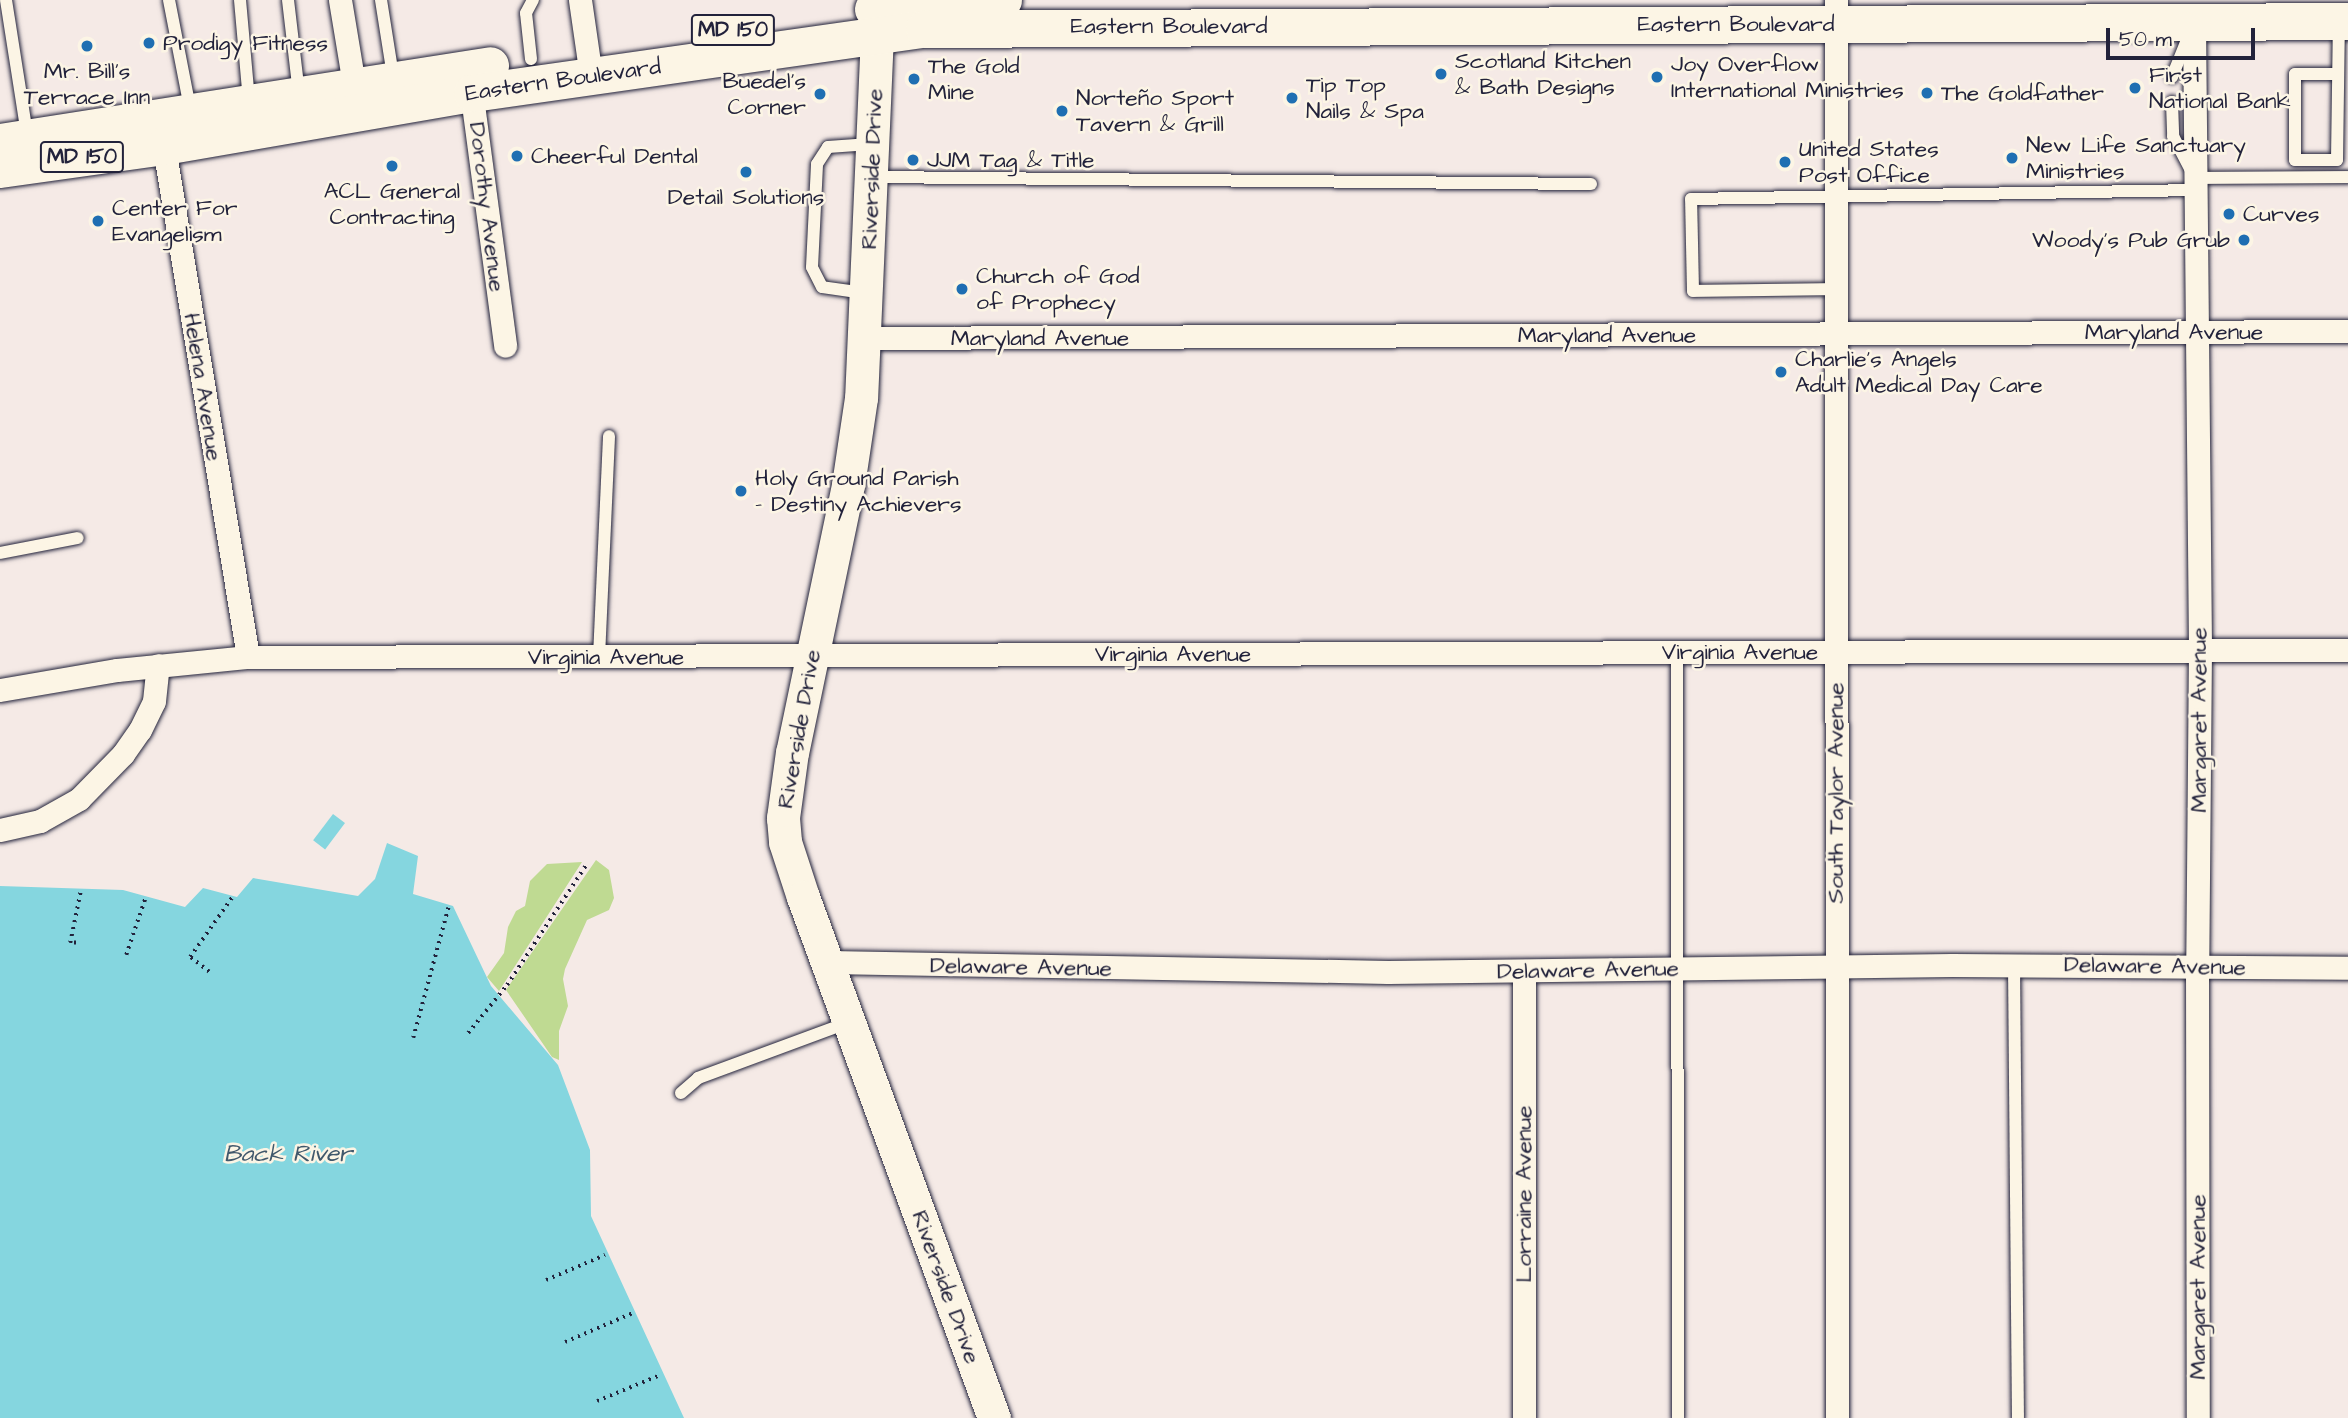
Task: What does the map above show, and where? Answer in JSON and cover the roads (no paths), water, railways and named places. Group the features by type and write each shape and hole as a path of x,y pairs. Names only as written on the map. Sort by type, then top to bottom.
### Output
{"main road":[{"name":"Eastern Boulevard","path":"14,140 171,125 356,99 1003,0"},
{"name":"Eastern Boulevard","path":"935,10 1837,12 2194,22 2344,21"},
{"name":"Eastern Boulevard","path":"0,169 249,102 299,94 356,99 393,80 470,81 531,59 589,64"}],"street":[{"path":"340,0 356,99"},
{"path":"580,0 589,64"},
{"name":"South Taylor Avenue","path":"1837,12 1837,1418"},
{"name":"Riverside Drive","path":"878,21 866,338 861,398 850,474 785,788 783,818 793,868 995,1418"},
{"name":"Margaret Avenue","path":"2194,22 2200,649 2197,966 2199,1418"},
{"name":"Dorothy Avenue","path":"470,81 505,346"},
{"name":"Helena Avenue","path":"171,125 248,657"},
{"name":"Maryland Avenue","path":"866,338 2348,331"},
{"name":"Virginia Avenue","path":"0,690 158,665 248,657 2348,650"},
{"path":"0,830 40,821 79,799 123,754 140,730 154,701 158,665"},
{"name":"Delaware Avenue","path":"829,962 1028,968 1524,971 2014,964 2348,968"},
{"name":"Lorraine Avenue","path":"1524,971 1524,1418"}],"lane":[{"path":"6,0 14,140"},
{"path":"169,0 171,125"},
{"path":"288,0 299,94"},
{"path":"381,0 393,80"},
{"path":"531,59 526,13 533,0"},
{"path":"239,1 249,102"},
{"path":"2338,74 2295,74 2295,160 2337,160 2338,74 2344,21"},
{"path":"2172,77 2194,22"},
{"path":"2172,102 2173,135 2195,184"},
{"path":"867,293 822,287 812,267 817,164 828,147 873,144"},
{"path":"872,177 1591,184"},
{"path":"1835,289 1693,291 1691,199 2348,177"},
{"path":"599,657 609,436"},
{"path":"0,554 78,538"},
{"path":"1677,652 1678,1418"},
{"path":"2014,964 2018,1418"},
{"path":"681,1093 698,1078 850,1022"}],"water":[{"path":"333,814 345,823 325,849 313,840"},
{"name":"Back River","path":"387,843 418,856 413,894 453,906 491,986 558,1065 590,1150 591,1216 684,1418 0,1418 0,886 123,890 185,907 203,888 237,897 253,878 358,896 375,879"}],"place":[{"name":"Prodigy Fitness","path":"149,43"},
{"name":"Mr. Bill’s Terrace Inn","path":"87,46"},
{"name":"Scotland Kitchen & Bath Designs","path":"1441,74"},
{"name":"Joy Overflow International Ministries","path":"1657,77"},
{"name":"The Gold Mine","path":"914,79"},
{"name":"First National Bank","path":"2135,88"},
{"name":"The Goldfather","path":"1927,93"},
{"name":"Buedel’s Corner","path":"820,94"},
{"name":"Tip Top Nails & Spa","path":"1292,98"},
{"name":"Norteño Sport Tavern & Grill","path":"1062,111"},
{"name":"Cheerful Dental","path":"517,156"},
{"name":"New Life Sanctuary Ministries","path":"2012,158"},
{"name":"JJM Tag & Title","path":"913,160"},
{"name":"United States Post Office","path":"1785,162"},
{"name":"ACL General Contracting","path":"392,166"},
{"name":"Detail Solutions","path":"746,172"},
{"name":"Curves","path":"2229,214"},
{"name":"Center For Evangelism","path":"98,221"},
{"name":"Woody's Pub Grub","path":"2244,240"},
{"name":"Church of God of Prophecy","path":"962,289"},
{"name":"Charlie’s Angels Adult Medical Day Care","path":"1781,372"},
{"name":"Holy Ground Parish - Destiny Achievers","path":"741,491"}]}
